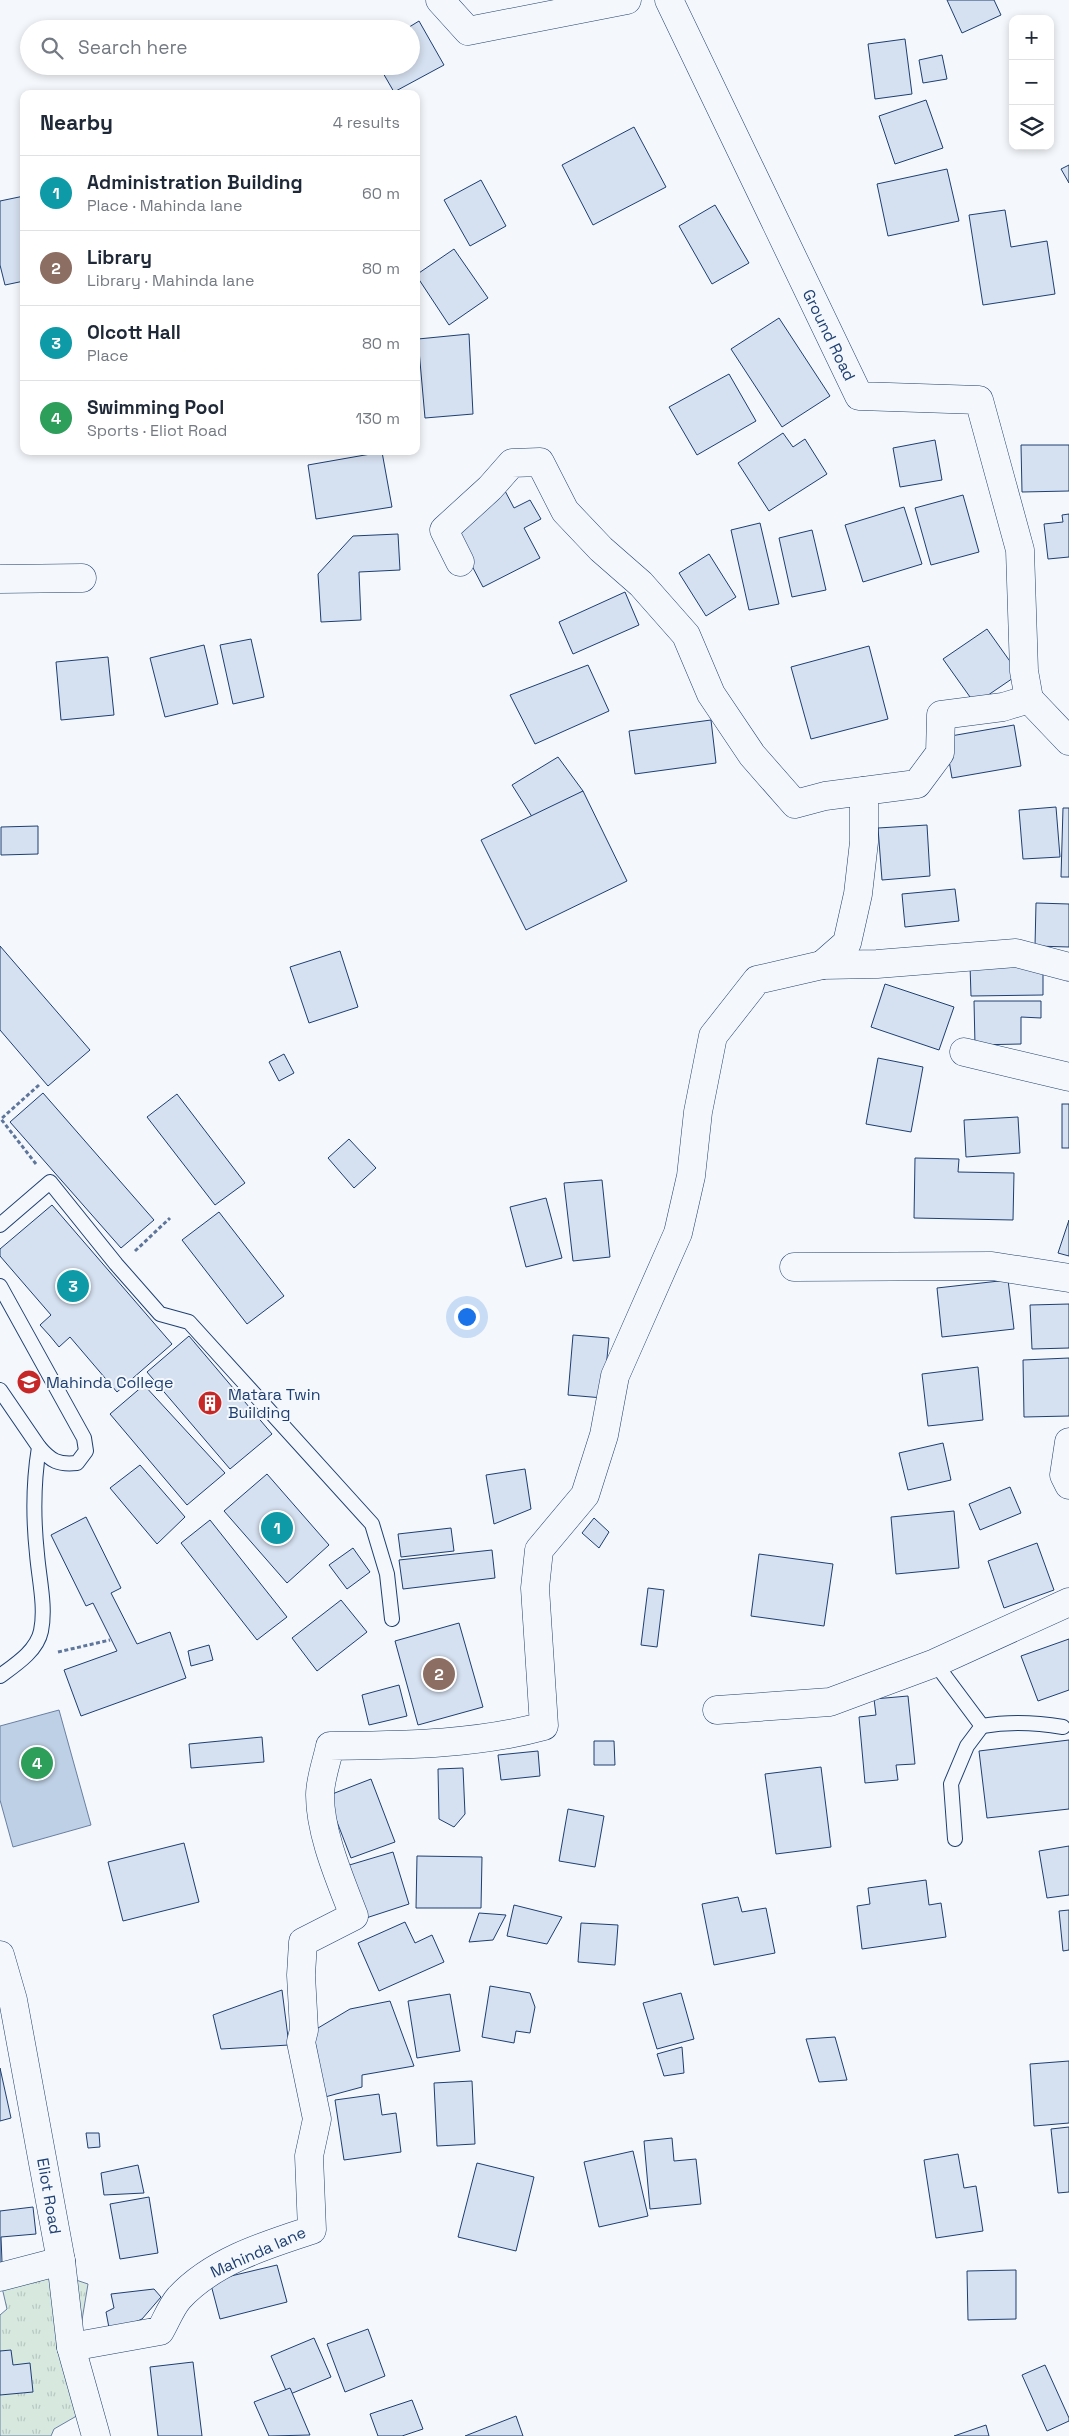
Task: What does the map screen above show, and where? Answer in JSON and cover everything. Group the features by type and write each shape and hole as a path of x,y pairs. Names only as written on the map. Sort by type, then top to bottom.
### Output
{"street":[{"path":"440,0 468,31 626,0"},
{"name":"Ground Road","path":"668,0 858,396 978,400 1020,550 1024,671 1029,699"},
{"path":"460,562 444,530 490,488 512,463 540,462 565,511 601,549 641,584 686,634 711,694 752,755 795,804 826,796 917,784 940,753 941,715 1003,707 1029,699 1069,740"},
{"path":"0,579 82,578"},
{"path":"822,965 847,943 858,894 864,842 864,791"},
{"path":"822,965 877,964 1016,953 1069,967"},
{"name":"Mahinda lane","path":"71,2347 160,2332 178,2299 201,2277 236,2258 312,2230 309,2156 317,2119 301,2042 304,2030 300,1975 303,1942 354,1916 336,1867 322,1816 320,1793 330,1746 410,1744 517,1733 544,1726 535,1588 539,1550 586,1495 604,1436 615,1376 678,1233 691,1176 698,1112 713,1036 758,980 822,965"},
{"path":"964,1052 1069,1077"},
{"path":"794,1267 992,1266 1069,1278"},
{"path":"1069,1442 1064,1474 1069,1485"},
{"path":"717,1710 830,1702 935,1664 1069,1602"},
{"name":"Eliot Road","path":"0,1955 13,2000 61,2261 71,2347 96,2436"},
{"path":"0,2276 61,2261"}],"lane":[{"path":"0,1224 50,1182 118,1266 160,1314 189,1322 372,1524 387,1574 392,1619"},
{"path":"0,1286 84,1438 86,1451 77,1462 63,1464 51,1461 39,1447 0,1390"},
{"path":"0,1676 23,1660 41,1632 42,1605 33,1506 39,1447"},
{"path":"935,1664 982,1726"},
{"path":"955,1839 951,1784 967,1746 982,1726 1008,1721 1034,1722 1063,1727"}],"path":[{"path":"39,1085 1,1119 50,1182"},
{"path":"118,1266 170,1218"},
{"path":"23,1660 110,1640"}],"green space":[{"path":"52,2272 88,2284 80,2332 87,2410 54,2429 51,2436 0,2436 0,2315 7,2309 1,2283"}],"water":[{"path":"59,1710 91,1825 13,1847 0,1800 0,1726"}],"building":[{"path":"947,0 994,0 1001,15 962,33"},
{"path":"420,23 444,65 398,90 393,90 384,75 420,75"},
{"path":"905,39 912,94 875,99 868,44"},
{"path":"942,55 947,79 923,83 919,60"},
{"path":"926,100 943,148 895,164 879,116"},
{"path":"634,127 666,187 593,225 562,165"},
{"path":"1069,165 1069,183 1061,169"},
{"path":"947,169 959,221 888,236 877,184"},
{"path":"481,180 506,226 470,246 444,200"},
{"path":"20,197 20,282 5,285 0,265 0,201"},
{"path":"715,205 749,263 712,284 679,226"},
{"path":"1005,210 1011,247 1047,241 1055,294 983,305 969,215"},
{"path":"454,249 488,298 449,325 420,281 420,272"},
{"path":"779,318 830,396 782,427 731,349"},
{"path":"469,334 473,414 425,418 420,339"},
{"path":"729,374 756,421 697,455 669,407"},
{"path":"783,433 793,447 805,439 827,474 769,511 738,463"},
{"path":"935,440 942,480 900,487 893,448"},
{"path":"1021,445 1069,445 1069,491 1022,492"},
{"path":"365,455 383,455 392,507 316,519 308,465"},
{"path":"504,489 514,508 530,500 541,519 524,528 540,558 483,587 447,518"},
{"path":"963,495 979,552 931,565 915,508"},
{"path":"904,507 922,564 863,582 845,525"},
{"path":"1069,514 1069,557 1048,559 1044,524 1063,522 1062,515"},
{"path":"760,523 779,604 749,610 731,530"},
{"path":"812,530 826,590 792,597 779,538"},
{"path":"398,534 400,570 359,572 361,620 321,622 318,574 353,536"},
{"path":"709,554 736,597 706,616 679,573"},
{"path":"625,592 639,625 573,654 559,622"},
{"path":"987,629 1019,674 975,704 943,659"},
{"path":"251,639 264,697 233,704 220,645"},
{"path":"204,645 218,704 165,717 150,658"},
{"path":"869,646 888,719 811,739 791,667"},
{"path":"108,657 114,715 61,720 56,662"},
{"path":"588,665 609,711 535,744 510,695"},
{"path":"711,720 716,763 635,774 629,731"},
{"path":"1014,725 1021,766 952,778 945,737"},
{"path":"558,757 583,791 536,823 512,785"},
{"path":"583,791 627,881 526,930 481,840"},
{"path":"1056,807 1060,857 1023,859 1019,810"},
{"path":"1063,808 1069,808 1069,877 1061,877"},
{"path":"927,825 930,876 882,880 878,828"},
{"path":"38,826 38,854 1,855 1,827"},
{"path":"955,889 959,921 905,927 902,894"},
{"path":"1036,903 1069,904 1069,947 1035,946"},
{"path":"0,946 90,1050 48,1086 0,1030"},
{"path":"340,951 358,1007 309,1023 290,967"},
{"path":"1043,963 1043,995 971,996 970,965"},
{"path":"885,984 954,1007 939,1050 871,1027"},
{"path":"974,1001 1041,1001 1041,1018 1021,1017 1021,1044 975,1045"},
{"path":"284,1054 294,1073 279,1081 269,1062"},
{"path":"878,1058 923,1067 911,1132 866,1124"},
{"path":"43,1093 154,1220 121,1248 10,1122"},
{"path":"177,1094 245,1183 215,1205 147,1117"},
{"path":"1062,1104 1069,1104 1069,1148 1062,1148"},
{"path":"1018,1117 1020,1153 966,1157 964,1120"},
{"path":"349,1139 376,1168 354,1188 328,1158"},
{"path":"915,1158 959,1159 958,1172 1014,1173 1013,1220 914,1218"},
{"path":"602,1180 610,1257 573,1261 564,1183"},
{"path":"546,1198 562,1258 526,1267 510,1207"},
{"path":"52,1205 172,1344 117,1392 70,1337 59,1347 40,1325 51,1315 0,1256 0,1249"},
{"path":"219,1212 284,1296 247,1324 182,1240"},
{"path":"1069,1220 1069,1256 1058,1253"},
{"path":"1008,1280 1014,1329 942,1337 937,1288"},
{"path":"1069,1304 1069,1348 1032,1349 1030,1305"},
{"path":"573,1335 609,1338 603,1398 568,1395"},
{"name":"Matara Twin Building","path":"189,1336 272,1434 230,1469 147,1372"},
{"path":"1069,1358 1069,1416 1024,1417 1023,1360"},
{"path":"978,1367 983,1420 928,1426 922,1374"},
{"name":"Matara Twin Building","path":"144,1385 225,1473 187,1505 110,1414"},
{"path":"943,1443 951,1480 908,1490 899,1453"},
{"path":"140,1465 185,1517 157,1544 110,1488"},
{"path":"525,1469 531,1509 494,1524 486,1475"},
{"path":"267,1474 329,1545 287,1583 224,1511"},
{"path":"1010,1487 1021,1513 980,1530 969,1504"},
{"path":"954,1511 959,1568 896,1574 891,1517"},
{"path":"86,1517 121,1588 111,1593 137,1644 170,1632 186,1678 81,1716 64,1670 117,1651 93,1603 86,1606 51,1535"},
{"path":"594,1518 609,1532 599,1548 582,1533"},
{"path":"210,1520 287,1617 257,1640 181,1543"},
{"path":"451,1528 454,1551 401,1557 398,1534"},
{"path":"1037,1543 1054,1590 1004,1608 988,1561"},
{"path":"353,1548 370,1572 347,1589 329,1565"},
{"path":"492,1550 495,1578 403,1589 399,1560"},
{"path":"759,1554 833,1564 824,1626 751,1616"},
{"path":"648,1588 664,1590 657,1647 641,1645"},
{"path":"341,1600 367,1632 317,1671 292,1638"},
{"path":"459,1623 483,1707 418,1725 395,1641"},
{"path":"1069,1639 1069,1690 1038,1701 1021,1656"},
{"path":"209,1645 213,1660 191,1666 188,1651"},
{"path":"399,1685 407,1716 369,1725 362,1695"},
{"path":"908,1696 915,1764 896,1765 898,1780 865,1783 859,1717 876,1715 874,1699"},
{"path":"262,1737 264,1762 191,1768 189,1744"},
{"path":"1069,1740 1069,1809 987,1818 979,1751"},
{"path":"594,1741 614,1741 615,1765 594,1765"},
{"path":"538,1751 540,1776 501,1780 498,1755"},
{"path":"821,1767 831,1847 776,1854 765,1774"},
{"path":"463,1768 465,1814 454,1827 439,1819 438,1769"},
{"path":"371,1779 395,1842 351,1858 327,1796"},
{"path":"568,1809 604,1816 595,1867 559,1861"},
{"path":"184,1843 199,1902 123,1921 108,1862"},
{"path":"1069,1846 1069,1895 1047,1898 1039,1851"},
{"path":"393,1852 409,1904 363,1919 346,1866"},
{"path":"417,1856 482,1857 481,1908 416,1908"},
{"path":"926,1880 929,1905 941,1903 946,1937 862,1949 857,1906 870,1904 868,1888"},
{"path":"738,1897 742,1912 766,1908 775,1953 714,1965 702,1904"},
{"path":"514,1905 562,1917 547,1944 507,1936"},
{"path":"1069,1910 1069,1950 1063,1951 1059,1911"},
{"path":"479,1913 506,1915 493,1940 469,1942"},
{"path":"405,1922 415,1943 432,1935 444,1962 379,1991 358,1943"},
{"path":"581,1923 618,1925 615,1965 578,1962"},
{"path":"490,1986 530,1993 535,2007 530,2033 516,2031 514,2043 482,2037"},
{"path":"282,1990 289,2045 221,2049 213,2015"},
{"path":"681,1993 694,2039 657,2049 643,2003"},
{"path":"450,1994 460,2051 417,2058 408,2001"},
{"path":"390,2001 414,2066 362,2075 362,2087 325,2097 313,2031 350,2009"},
{"path":"835,2037 847,2080 819,2082 806,2039"},
{"path":"682,2047 684,2073 664,2076 657,2054"},
{"path":"1069,2061 1069,2123 1034,2126 1030,2064"},
{"path":"0,2068 11,2118 0,2121"},
{"path":"472,2081 475,2144 437,2146 434,2083"},
{"path":"379,2094 382,2115 396,2113 401,2152 344,2160 335,2100"},
{"path":"1069,2127 1069,2192 1058,2193 1051,2129"},
{"path":"86,2133 99,2133 100,2147 88,2148"},
{"path":"672,2138 674,2161 696,2159 701,2204 650,2209 644,2141"},
{"path":"633,2151 648,2216 599,2227 584,2162"},
{"path":"958,2154 964,2188 976,2186 983,2231 936,2238 924,2160"},
{"path":"477,2163 534,2177 516,2251 458,2237"},
{"path":"138,2165 144,2193 104,2195 101,2173"},
{"path":"149,2197 158,2253 120,2259 110,2204"},
{"path":"33,2207 36,2234 1,2237 2,2262 0,2263 0,2211"},
{"path":"277,2265 287,2302 220,2319 210,2281"},
{"path":"1016,2270 1016,2319 968,2320 967,2271"},
{"path":"154,2289 161,2297 142,2319 110,2333 106,2312 114,2308 111,2294"},
{"path":"368,2329 385,2376 345,2392 327,2344"},
{"path":"314,2338 331,2377 288,2395 271,2356"},
{"path":"11,2350 13,2365 30,2363 33,2392 0,2395 0,2351"},
{"path":"193,2362 202,2436 158,2436 150,2367"},
{"path":"1045,2365 1069,2418 1069,2421 1047,2431 1022,2375"},
{"path":"290,2388 310,2435 269,2436 254,2402"},
{"path":"412,2400 423,2429 402,2436 378,2436 370,2414"},
{"path":"516,2416 523,2436 465,2436"},
{"path":"986,2425 989,2436 954,2436"}],"place":[{"name":"Olcott Hall","path":"73,1286"},
{"name":"Mahinda College","path":"29,1382"},
{"name":"Matara Twin Building","path":"210,1403"},
{"name":"Administration Building","path":"277,1528"},
{"name":"Library","path":"439,1674"},
{"name":"Swimming Pool","path":"37,1763"}]}
